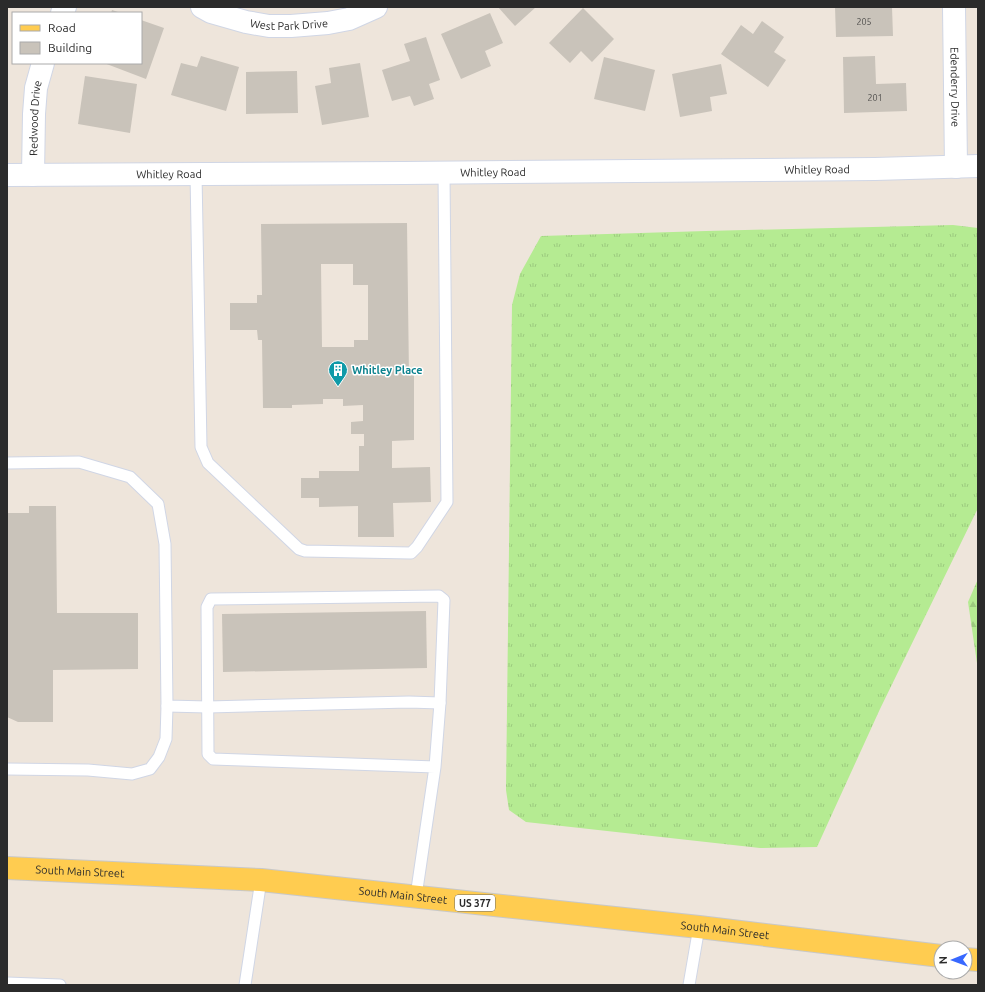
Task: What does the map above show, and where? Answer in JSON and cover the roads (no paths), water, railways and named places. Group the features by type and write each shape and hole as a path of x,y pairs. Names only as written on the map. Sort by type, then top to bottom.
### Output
{"main road":[{"name":"South Main Street","path":"7,868 261,880 699,927 933,955"}],"street":[{"name":"West Park Drive","path":"202,7 212,12 246,22 269,26 291,26 328,23 349,19 376,7"},
{"name":"Edenderry Drive","path":"954,7 956,167"},
{"name":"Redwood Drive","path":"33,175 36,88 43,64"},
{"name":"Whitley Road","path":"7,175 444,173 859,169 978,166"}],"lane":[{"path":"196,174 201,447 208,463 299,549 305,552 411,553 446,502 444,173"},
{"path":"7,463 79,462 130,477 158,504 164,544 167,706 166,739 159,757 150,769 132,774 88,770 7,768"},
{"path":"416,896 435,767 440,704 444,600 439,596 211,599 207,606 208,754 213,759 435,767"},
{"path":"167,706 208,707 409,702 440,704"},
{"path":"245,985 261,880"},
{"path":"689,985 699,927"},
{"path":"7,983 60,985"}],"place":[{"name":"Whitley Place","path":"338,387"}]}
